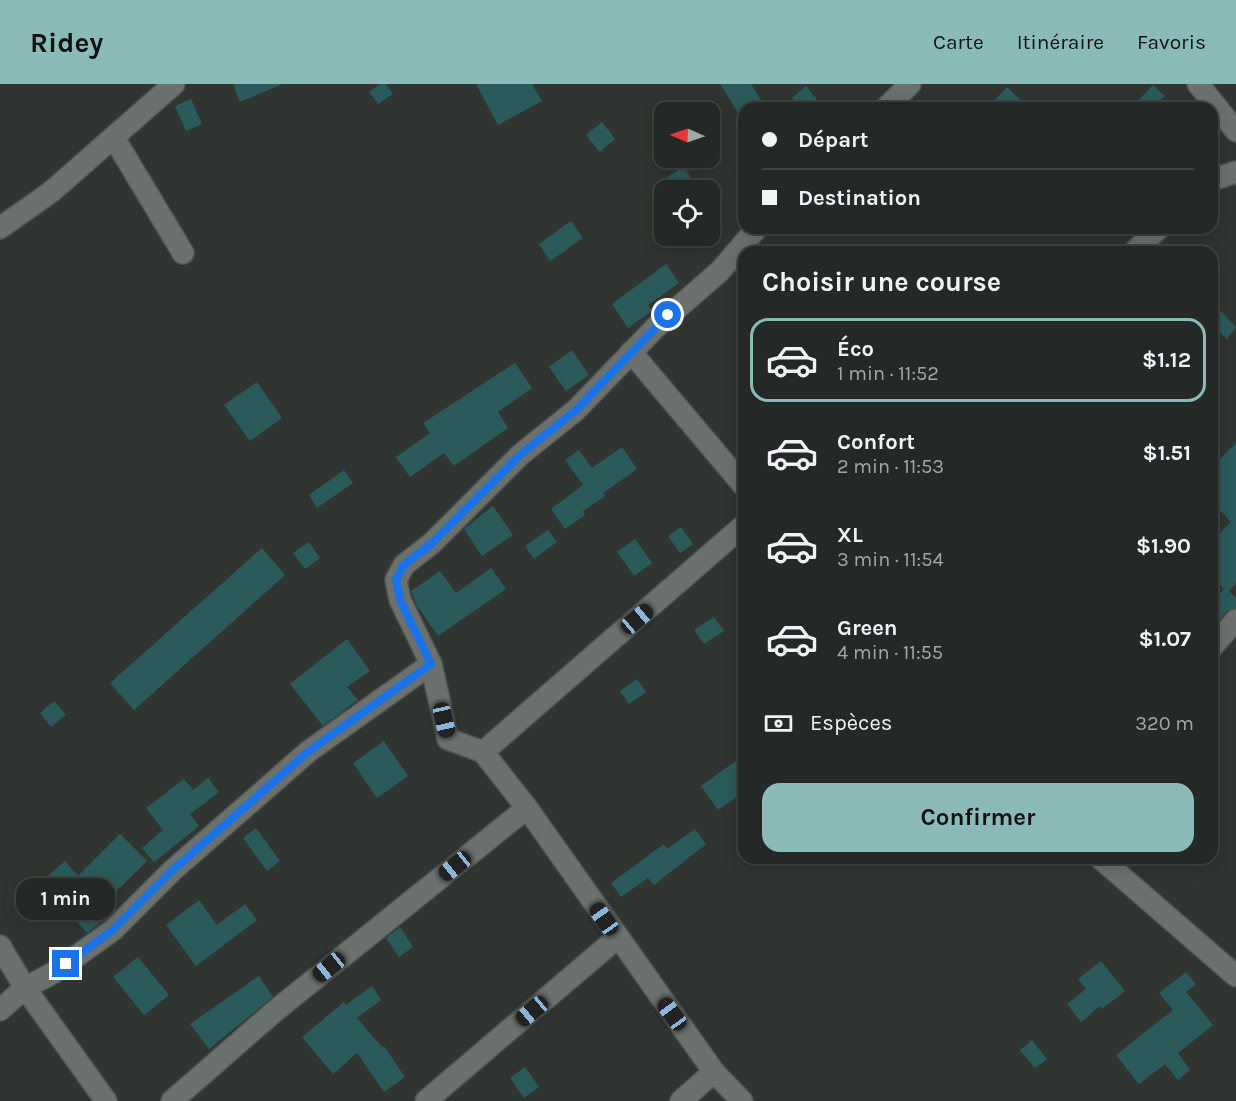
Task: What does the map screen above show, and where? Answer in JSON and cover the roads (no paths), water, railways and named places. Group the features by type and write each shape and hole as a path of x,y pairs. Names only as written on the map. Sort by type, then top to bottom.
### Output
{"street":[{"path":"0,228 51,192 174,84"},
{"path":"892,102 910,84"},
{"path":"1198,84 1213,102"},
{"path":"1218,109 1236,131"},
{"path":"114,138 183,253"},
{"path":"1218,178 1236,172"},
{"path":"742,246 752,234"},
{"path":"1140,246 1153,234"},
{"path":"738,250 720,271 631,352 576,410 520,455 432,543 404,565 396,580 400,600 431,664 448,739 483,752 526,808 714,1071 742,1101"},
{"path":"631,352 738,479"},
{"path":"483,752 738,530"},
{"path":"1218,640 1236,620"},
{"path":"0,1010 25,988 62,967 113,930 173,870 234,820 288,768 431,664"},
{"path":"171,1101 275,1011 526,808"},
{"path":"1107,864 1236,976"},
{"path":"426,1101 617,938"},
{"path":"0,946 25,988 105,1101"},
{"path":"681,1101 714,1071"}]}
